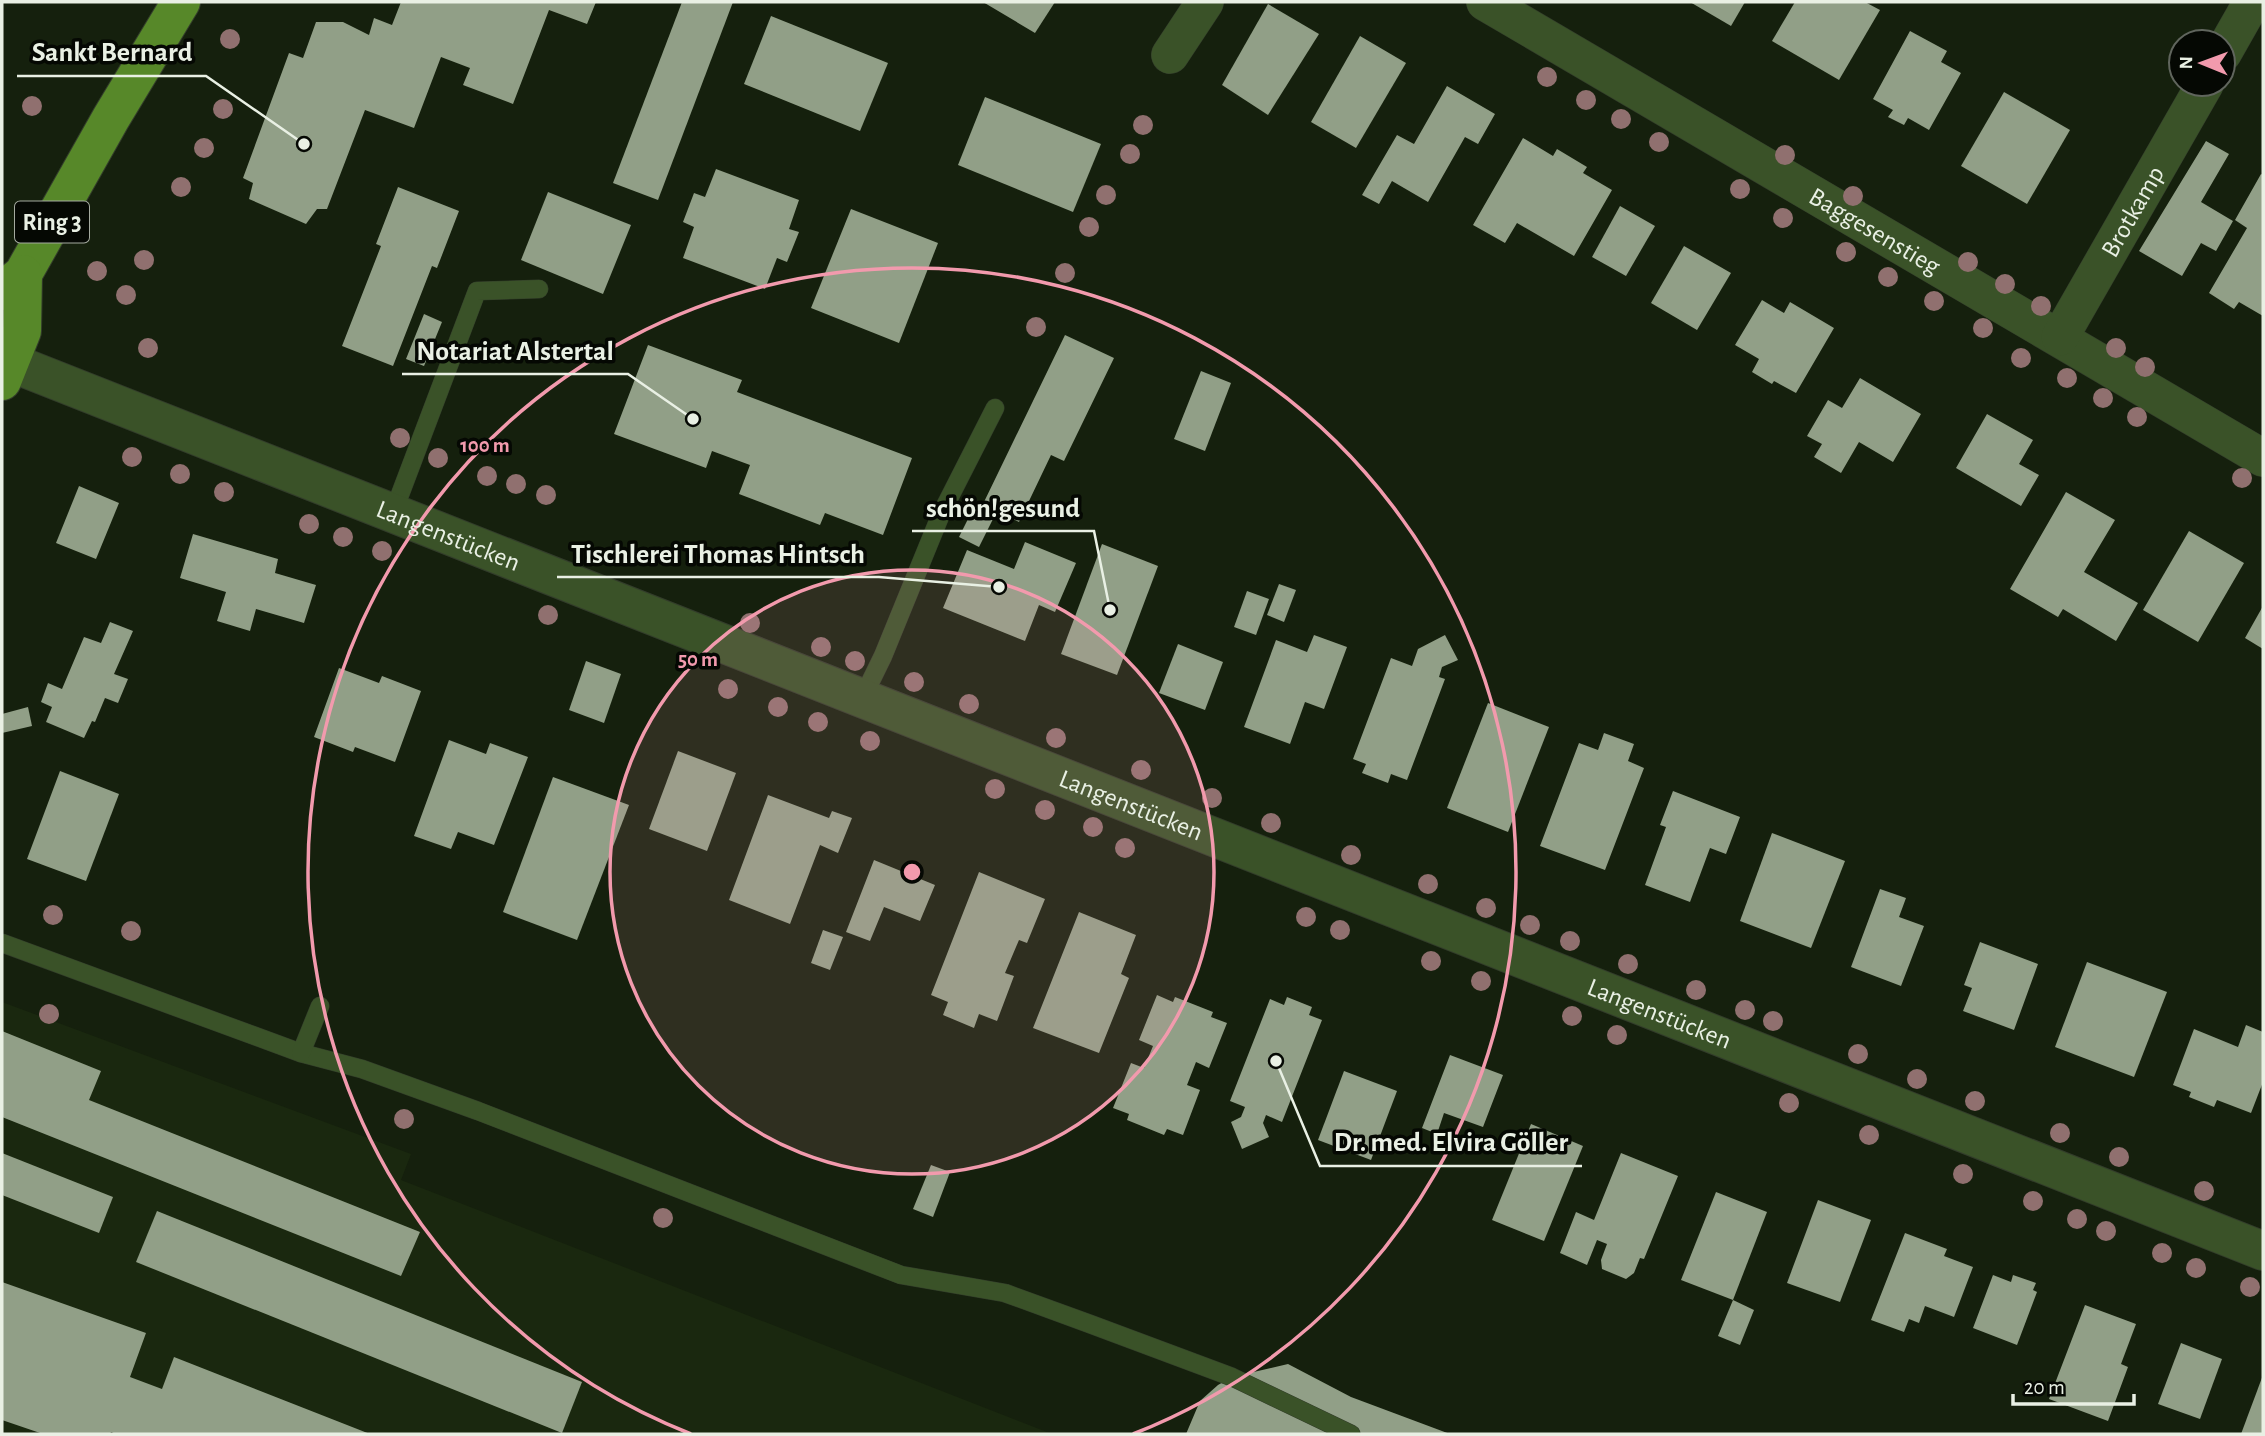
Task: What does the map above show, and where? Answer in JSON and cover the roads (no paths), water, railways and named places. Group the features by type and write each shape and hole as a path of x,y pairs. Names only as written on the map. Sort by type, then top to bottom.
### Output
{"main road":[{"name":"Ring 3","path":"5,368 22,331 13,282 181,2"}],"street":[{"path":"1170,55 1205,2"},
{"name":"Baggesenstieg","path":"1485,2 2263,458"},
{"path":"2237,28 2252,2"},
{"name":"Brotkamp","path":"2060,337 2197,98"},
{"name":"Langenstücken","path":"5,368 393,513 2263,1251"}],"lane":[{"path":"393,513 477,291 539,289"},
{"path":"862,699 883,656 941,514 995,408"},
{"path":"2,943 301,1053 362,1069 478,1111 901,1275 1004,1293 1090,1324 1232,1377 1351,1434"},
{"path":"301,1053 320,1006"}],"place":[{"name":"Sankt Bernard","path":"304,144"},
{"name":"Notariat Alstertal","path":"693,419"},
{"name":"Tischlerei Thomas Hintsch","path":"999,587"},
{"name":"schön!gesund","path":"1110,610"},
{"name":"Dr. med. Elvira Göller","path":"1276,1061"}]}
